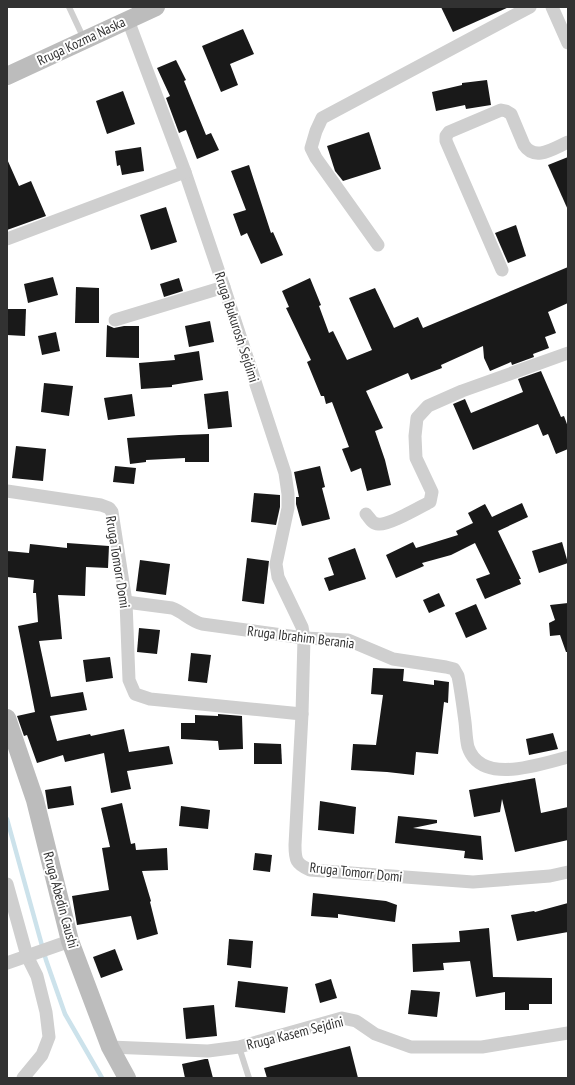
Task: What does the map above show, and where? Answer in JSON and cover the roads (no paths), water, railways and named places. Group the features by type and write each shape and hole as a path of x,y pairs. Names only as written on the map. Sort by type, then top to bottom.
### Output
{"main road":[{"name":"Rruga Kozma Naska","path":"7,76 156,7"},
{"name":"Rruga Abedin Caushi","path":"7,718 36,800 63,943 110,1047 127,1078"}],"street":[{"path":"378,245 316,158 312,148 316,131 322,118 530,7"},
{"path":"552,7 568,43"},
{"name":"Rruga Bukurosh Sejdimi","path":"128,20 185,172 285,473 288,508 276,564 278,577 302,627 304,638"},
{"path":"502,270 446,141 446,136 449,132 501,110 511,114 524,145 531,152 539,154 568,142"},
{"path":"7,239 185,172"},
{"path":"115,320 224,286"},
{"path":"366,514 372,522 378,524 387,523 430,502 432,492 416,458 415,436 417,418 428,406 462,391 568,353"},
{"name":"Rruga Tomorr Domi","path":"7,491 101,505 109,508 112,512 126,602 129,680 136,694 150,699 302,714"},
{"name":"Rruga Ibrahim Berania","path":"126,602 172,608 196,623 304,638 348,640 393,659 454,669 458,676 468,746 472,757 483,765 496,769 512,770 568,757"},
{"name":"Rruga Tomorr Domi","path":"304,638 302,714 295,845 295,857 298,862 310,870 473,882 550,876 568,872"},
{"path":"7,884 31,954 46,1012 49,1037 42,1055 23,1078"},
{"path":"7,963 63,943"},
{"name":"Rruga Kasem Sejdini","path":"110,1047 208,1051 239,1046 342,1018 356,1020 375,1034 412,1047 482,1046 568,1033"}],"lane":[{"path":"69,7 84,41"},
{"path":"239,1046 249,1078"}],"waterway":[{"path":"7,819 46,960 65,1014 102,1078"}]}
